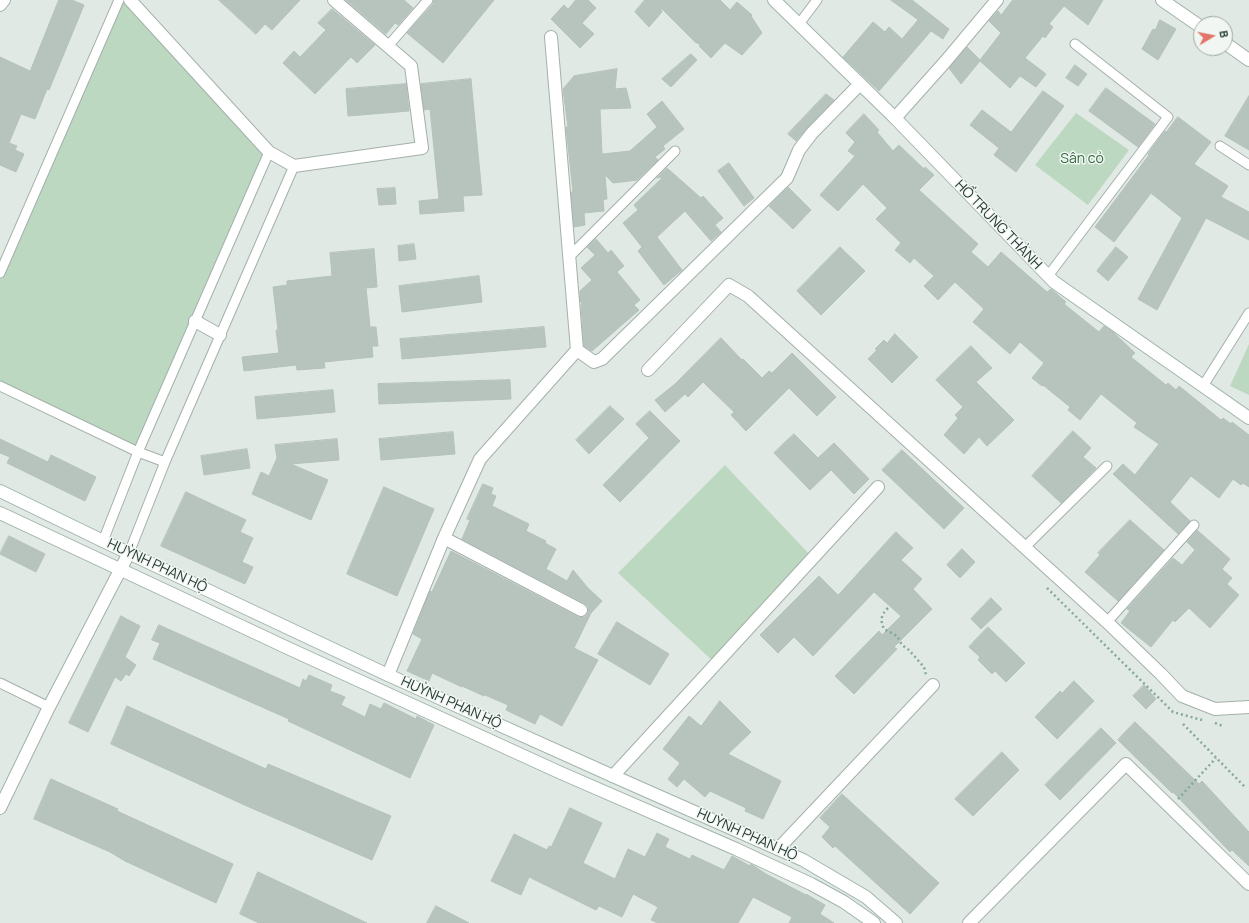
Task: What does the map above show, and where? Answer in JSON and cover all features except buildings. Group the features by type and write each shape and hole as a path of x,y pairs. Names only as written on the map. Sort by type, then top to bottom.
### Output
{"street":[{"path":"0,5 4,0"},
{"path":"130,0 269,152 294,166 422,148 411,66 334,0"},
{"name":"HỒ TRUNG THÀNH","path":"774,0 895,118 1054,282 1249,418"},
{"path":"895,118 945,62 997,0"},
{"path":"1162,0 1193,21"},
{"path":"388,675 444,538 480,459 577,350 551,38"},
{"path":"1233,49 1249,60"},
{"path":"577,350 594,362 602,359 787,178 800,150 812,133 860,84"},
{"path":"648,370 729,285 748,296 1025,547 1107,622 1182,696 1215,709 1249,707"},
{"path":"195,321 220,335"},
{"path":"606,792 613,776 878,487"},
{"name":"HUỲNH PHAN HỘ","path":"0,491 388,675 802,860 866,897 896,923"},
{"name":"HUỲNH PHAN HỘ","path":"0,513 120,570 811,884 844,902 874,923"},
{"path":"444,538 581,610"},
{"path":"0,808 49,707 129,553"},
{"path":"778,849 933,685"},
{"path":"969,923 1126,764 1249,884"}],"lane":[{"path":"0,273 119,0"},
{"path":"388,46 428,0"},
{"path":"799,24 817,0"},
{"path":"1048,276 1168,117 1074,44"},
{"path":"1220,146 1249,165"},
{"path":"569,257 675,151"},
{"path":"103,541 138,452 269,152"},
{"path":"129,553 165,462 294,166"},
{"path":"1203,386 1249,313"},
{"path":"0,386 138,452 165,462"},
{"path":"1025,547 1107,466"},
{"path":"1107,622 1194,525"},
{"path":"0,683 49,707"}],"path":[{"path":"1044,585 1173,712 1223,726"},
{"path":"888,608 883,613 881,622 884,629 898,636 902,645 909,650 924,667 927,678 933,685"},
{"path":"1182,724 1245,787"},
{"path":"1171,808 1216,758"}],"green space":[{"path":"119,0 130,0 269,152 138,452 0,386 0,273"},
{"name":"Sân cỏ","path":"1076,113 1129,150 1088,205 1035,165"},
{"path":"1249,344 1249,395 1230,386"},
{"path":"725,465 811,556 714,662 618,573"}]}
